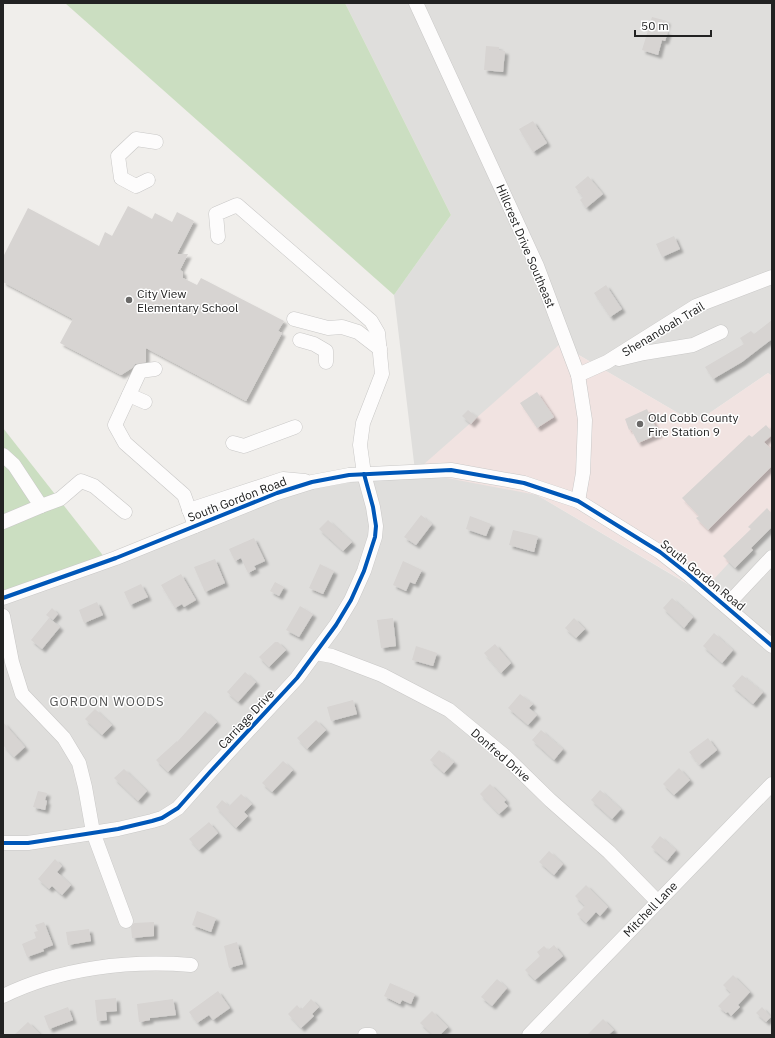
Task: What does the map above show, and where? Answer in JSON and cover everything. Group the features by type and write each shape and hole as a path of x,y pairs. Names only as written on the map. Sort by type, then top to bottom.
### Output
{"street":[{"name":"Hillcrest Drive Southeast","path":"416,3 537,266 578,375 585,420 584,473 578,501"},
{"path":"148,180 136,186 121,178 118,156 136,139 156,142"},
{"name":"Carriage Drive","path":"3,842 28,843 118,829 162,818 178,808 297,678 336,625 351,600 364,571 375,537 376,526 373,507 364,474 360,445 362,423 382,374 378,333 371,321 237,205 216,214 218,237"},
{"name":"Shenandoah Trail","path":"578,375 607,362 696,306 772,277"},
{"path":"294,319 328,328 342,327 358,332 380,348"},
{"path":"607,362 644,353 693,345 721,332"},
{"path":"300,340 314,344 326,351 326,362"},
{"path":"155,369 140,371 115,425 125,443 184,495 195,526"},
{"path":"129,395 144,402"},
{"path":"233,443 244,446 295,427"},
{"path":"3,455 14,465 41,506"},
{"name":"South Gordon Road","path":"3,598 116,558 277,493 312,482 349,475 450,470 524,483 578,501 660,552 772,646"},
{"path":"189,510 283,479 312,482"},
{"path":"3,522 60,499 81,481 94,486 125,512"},
{"path":"726,606 772,557"},
{"path":"3,616 12,662 22,694 64,738 79,763 93,832 126,921"},
{"name":"Donfred Drive","path":"316,653 332,656 382,675 448,710 505,756 550,800 609,852 658,902"},
{"name":"Mitchell Lane","path":"529,1035 772,784"},
{"path":"3,996 31,984 95,967 172,964 191,965"},
{"path":"365,1035 370,1035"}],"shaded area":[{"path":"345,3 772,3 772,376 768,373 695,423 560,344 537,495 701,592 772,516 772,1035 3,1035 3,593 279,495 415,471 394,295 451,215"},
{"path":"560,344 695,423 768,373 772,376 772,516 702,592 537,495 415,472"}],"green space":[{"path":"65,3 345,3 451,215 394,295"},
{"path":"3,428 105,558 3,593"}],"building":[{"path":"652,17 667,21 664,31 668,32 665,41 662,40 658,55 642,50"},
{"path":"486,46 499,47 499,50 505,51 503,72 484,70"},
{"path":"533,121 547,143 533,152 519,129"},
{"path":"588,176 603,194 586,208 580,200 583,197 575,187"},
{"name":"City View Elementary School","path":"128,206 152,219 155,213 172,222 177,212 194,221 177,254 188,254 180,270 183,272 183,278 197,285 201,278 284,321 278,331 282,333 246,401 146,348 146,362 135,364 132,368 121,375 60,343 73,319 3,282 3,257 28,208 99,246 105,232 112,236"},
{"path":"674,236 680,249 662,257 656,244"},
{"path":"606,285 622,309 610,317 594,293"},
{"path":"772,320 772,339 742,362 713,379 705,367 744,344 740,338 751,331 754,334"},
{"path":"537,392 554,417 537,428 520,403"},
{"name":"Old Cobb County Fire Station 9","path":"647,409 659,434 638,443 631,429 629,430 625,419"},
{"path":"468,410 477,417 471,424 462,416"},
{"path":"766,425 772,432 772,435 764,442 772,450 772,466 708,530 696,518 699,516 682,498 749,435 752,437"},
{"path":"767,508 772,514 772,527 751,548 753,550 735,568 723,556 751,529 748,527"},
{"path":"421,515 432,524 416,545 404,537"},
{"path":"470,516 491,524 486,536 466,529"},
{"path":"328,520 352,542 343,551 319,529"},
{"path":"513,530 538,536 534,552 509,545"},
{"path":"254,538 265,561 254,566 256,569 248,573 241,558 235,561 229,549"},
{"path":"215,559 225,583 205,592 194,567"},
{"path":"403,561 422,570 415,584 410,582 406,591 393,585"},
{"path":"320,564 334,571 323,594 309,588"},
{"path":"181,574 196,600 184,607 182,604 175,608 161,585"},
{"path":"275,582 284,587 279,596 270,591"},
{"path":"141,584 148,597 130,605 124,592"},
{"path":"672,598 693,617 684,628 663,608"},
{"path":"97,602 103,615 84,623 79,610"},
{"path":"300,606 313,614 299,637 286,630"},
{"path":"52,608 58,614 53,620 46,615"},
{"path":"49,618 60,627 42,649 31,640"},
{"path":"393,618 396,646 381,648 377,620"},
{"path":"574,618 585,629 576,638 565,628"},
{"path":"714,633 733,650 722,663 703,646"},
{"path":"275,642 278,642 286,650 269,667 259,657"},
{"path":"495,644 511,663 501,673 484,653"},
{"path":"416,646 437,653 433,666 412,660"},
{"path":"245,672 256,682 238,702 227,692"},
{"path":"742,675 763,692 753,704 732,686"},
{"path":"520,694 533,704 529,708 537,715 528,725 508,708"},
{"path":"353,700 357,714 331,721 327,707"},
{"path":"95,709 112,725 102,735 85,719"},
{"path":"205,711 217,722 168,772 156,760 177,742"},
{"path":"316,720 326,730 307,749 297,738"},
{"path":"3,722 25,747 14,757 3,745"},
{"path":"541,730 563,749 554,760 532,740"},
{"path":"708,738 717,750 699,765 689,752"},
{"path":"439,750 454,762 444,773 430,760"},
{"path":"283,761 293,770 272,792 262,783"},
{"path":"679,768 690,780 674,795 663,784"},
{"path":"124,769 147,791 138,801 114,778"},
{"path":"490,784 506,800 504,802 508,806 499,814 480,794"},
{"path":"600,790 621,809 612,819 591,800"},
{"path":"38,791 47,793 45,810 33,807"},
{"path":"241,794 252,804 244,812 248,816 236,828 216,807 222,800 229,806"},
{"path":"209,822 218,833 199,850 189,839"},
{"path":"660,836 676,850 667,861 651,847"},
{"path":"549,851 563,864 554,875 539,862"},
{"path":"55,859 62,866 57,872 71,885 62,895 52,886 49,889 38,879"},
{"path":"586,885 608,907 600,916 596,912 586,923 577,914 585,906 575,896"},
{"path":"197,911 216,918 211,932 192,925"},
{"path":"44,922 53,945 43,949 44,951 27,957 22,944 36,938 34,932 38,931 35,925"},
{"path":"154,922 154,936 132,938 131,927 134,923"},
{"path":"89,929 91,941 68,945 66,932"},
{"path":"237,942 243,964 229,968 224,946"},
{"path":"554,945 563,956 535,980 525,970 540,956 537,952 544,946 548,950"},
{"path":"733,975 750,992 738,1005 740,1007 731,1016 728,1012 726,1013 718,1006 731,993 723,985"},
{"path":"497,979 507,988 492,1006 481,997"},
{"path":"390,983 415,994 411,1004 402,1000 400,1004 384,996"},
{"path":"218,991 230,1008 213,1020 209,1015 197,1023 189,1012"},
{"path":"116,998 117,1011 106,1012 107,1020 97,1021 95,1000"},
{"path":"173,999 176,1015 150,1018 150,1020 139,1022 137,1004"},
{"path":"311,999 319,1007 312,1014 314,1016 301,1028 288,1014 297,1005 301,1010"},
{"path":"68,1007 73,1020 49,1029 44,1016"},
{"path":"762,1007 771,1017 766,1022 756,1013"},
{"path":"432,1011 448,1027 440,1035 433,1035 420,1023"},
{"path":"603,1019 614,1030 608,1035 587,1035"},
{"path":"28,1022 41,1035 14,1035"}],"cycle path":[{"path":"3,598 116,558 277,493 312,482 349,475 451,470 524,483 578,501 660,552 772,646"},
{"path":"3,843 28,843 118,829 162,818 178,808 297,678 336,625 351,600 364,571 375,537 376,526 373,507 364,474"}],"place":[{"name":"City View Elementary School","path":"129,300"},
{"name":"Old Cobb County Fire Station 9","path":"640,424"}],"district":[{"name":"GORDON WOODS","path":"107,701"}]}
